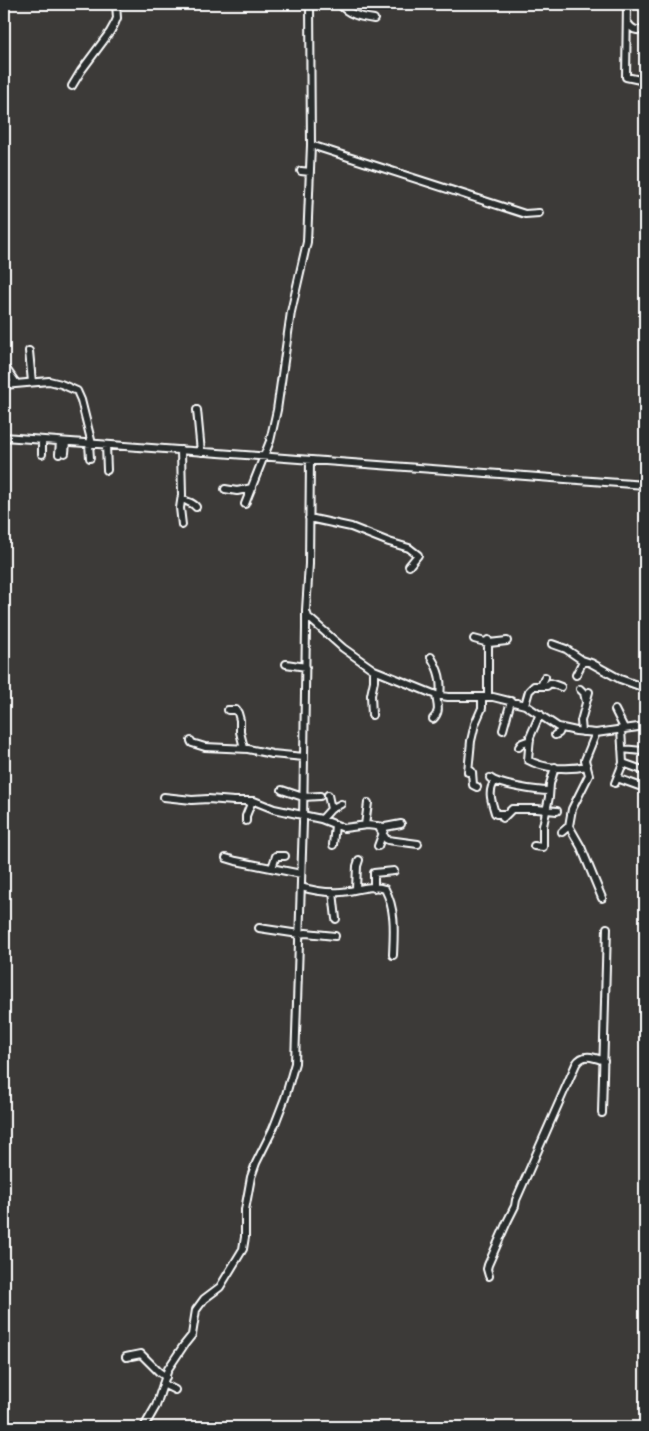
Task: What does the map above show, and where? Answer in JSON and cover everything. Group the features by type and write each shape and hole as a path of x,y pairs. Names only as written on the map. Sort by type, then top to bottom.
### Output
{"street":[{"path":"72,86 115,23 116,4"},
{"path":"245,504 270,441 278,406 291,312 307,242 311,145 310,4"},
{"path":"340,4 352,14 374,19"},
{"path":"627,4 626,77 645,81"},
{"path":"627,22 632,29 645,30"},
{"path":"626,38 635,30"},
{"path":"311,145 525,214 539,214"},
{"path":"301,171 310,172"},
{"path":"30,351 32,382"},
{"path":"7,370 16,384"},
{"path":"4,385 54,382 77,391 81,400 91,444 90,458"},
{"path":"197,410 201,452"},
{"path":"4,438 645,485"},
{"path":"42,440 42,454"},
{"path":"62,454 63,442"},
{"path":"106,445 107,470"},
{"path":"181,450 182,498 180,508 182,525"},
{"path":"144,1427 156,1406 176,1356 192,1335 196,1310 204,1299 220,1286 243,1249 245,1210 251,1177 274,1129 295,1063 303,814 310,460"},
{"path":"225,489 252,488"},
{"path":"182,498 196,507"},
{"path":"309,518 351,527 409,548 418,555 409,566"},
{"path":"306,610 308,616 343,648 374,670 438,696 485,697 511,701 525,705 558,727 582,732 596,733 645,726"},
{"path":"474,639 507,641"},
{"path":"477,787 473,785 472,772 468,770 473,735 485,697 489,641"},
{"path":"552,644 620,679 645,688"},
{"path":"431,657 439,673 441,685 438,696 438,711 433,719"},
{"path":"576,675 583,661"},
{"path":"286,664 306,667"},
{"path":"372,716 371,695 374,670"},
{"path":"541,686 545,677"},
{"path":"525,705 531,688 547,686 550,683 561,687"},
{"path":"580,689 584,693 587,703"},
{"path":"582,732 581,720 589,692"},
{"path":"504,730 511,701"},
{"path":"228,710 236,710 238,713 244,748"},
{"path":"615,710 622,728 623,763 616,781 639,786"},
{"path":"540,714 530,740 528,760 547,767 576,768 587,766"},
{"path":"478,716 482,724"},
{"path":"555,735 559,733 561,728"},
{"path":"562,832 569,826 572,809 590,775 585,760 596,733"},
{"path":"519,747 522,743 530,740"},
{"path":"190,741 205,747 244,748 272,754 304,757"},
{"path":"622,749 642,751"},
{"path":"623,763 645,771"},
{"path":"534,846 543,847 543,826 555,767"},
{"path":"549,791 530,789 493,780 490,792 494,813 505,816 510,810 515,808 557,811"},
{"path":"282,790 303,796 320,796"},
{"path":"328,795 331,808"},
{"path":"164,797 234,802 252,801 279,810 322,819 344,828 365,825 382,829 401,824"},
{"path":"246,821 252,801"},
{"path":"365,825 368,803"},
{"path":"322,819 331,808 341,804"},
{"path":"332,845 335,825"},
{"path":"569,826 581,847 602,898"},
{"path":"382,829 386,839 418,844"},
{"path":"378,846 382,829"},
{"path":"272,868 276,856 285,856"},
{"path":"226,858 301,874"},
{"path":"356,889 359,860"},
{"path":"374,888 374,873 394,871"},
{"path":"301,888 319,892 385,889 395,924 393,955"},
{"path":"333,892 336,918"},
{"path":"259,928 299,934 335,936"},
{"path":"602,1113 607,928"},
{"path":"489,1276 488,1266 576,1064 580,1058 585,1057 604,1061"},
{"path":"126,1357 141,1354 175,1390"}]}
